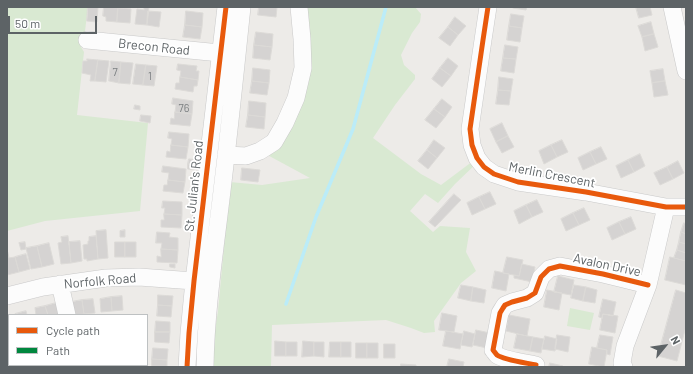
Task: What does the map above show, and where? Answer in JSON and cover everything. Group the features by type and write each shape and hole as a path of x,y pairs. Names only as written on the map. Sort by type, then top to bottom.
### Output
{"street":[{"name":"St. Julian's Road","path":"187,367 194,281 226,7"},
{"path":"205,367 206,334 242,7"},
{"path":"226,156 246,156 260,151 274,142 285,123 296,98 303,68 302,39 298,7"},
{"name":"Merlin Crescent","path":"488,7 470,129 472,146 477,158 484,167 494,174 518,182 586,192 666,207 686,208"},
{"path":"672,7 686,71"},
{"name":"Brecon Road","path":"87,40 220,54"},
{"path":"214,108 231,110"},
{"name":"Avalon Drive","path":"624,367 622,363 625,346 648,285 666,207"},
{"name":"St. Julian's Road","path":"200,227 217,227"},
{"name":"Avalon Drive","path":"536,365 511,360 490,359 500,313 505,305 527,298 535,293 541,276 549,269 560,266 603,274 648,285"},
{"name":"Norfolk Road","path":"7,296 60,284 122,277 194,281"},
{"path":"60,284 67,314"},
{"path":"189,333 206,334"}],"green space":[{"path":"7,7 88,7 81,47 84,52 77,115 148,123 140,211 45,221 7,231"},
{"path":"299,7 415,7 421,14 420,22 412,33 401,55 404,65 415,75 415,79 395,105 373,138 421,174 441,185 477,158 479,161 438,203 425,194 410,211 433,232 440,226 470,228 466,252 476,271 461,283 434,321 435,332 424,333 386,320 272,325 271,367 210,367 213,335 218,311 230,182 262,185 310,178 260,151 296,98"},
{"path":"570,308 594,313 590,330 567,326"}],"building":[{"path":"88,7 98,7 97,22 87,21"},
{"path":"104,7 118,8 117,22 106,21 106,17 103,16"},
{"path":"144,7 149,7 147,25 135,24 137,9 144,10"},
{"path":"259,7 277,7 276,17 258,15"},
{"path":"513,7 527,7 526,10"},
{"path":"636,7 650,7 652,15 639,18"},
{"path":"118,8 131,9 130,23 117,22"},
{"path":"148,11 161,12 159,27 147,25"},
{"path":"186,11 203,13 202,27 185,25"},
{"path":"511,14 524,16 522,28 509,26"},
{"path":"455,17 466,26 458,35 448,27"},
{"path":"651,22 654,34 642,37 638,26"},
{"path":"185,25 202,27 200,39 183,37"},
{"path":"509,26 522,28 520,42 507,40"},
{"path":"448,27 458,35 450,46 439,38"},
{"path":"256,32 273,34 272,47 254,45"},
{"path":"654,34 658,47 645,51 642,37"},
{"path":"254,45 272,47 270,60 253,58"},
{"path":"505,45 518,47 516,59 503,58"},
{"path":"448,58 458,66 451,76 440,68"},
{"path":"503,58 516,59 514,73 501,71"},
{"path":"87,59 98,60 95,81 90,81 91,75 82,73 83,61 87,61"},
{"path":"98,60 109,61 106,82 95,81"},
{"path":"111,61 121,62 119,83 109,81"},
{"path":"121,62 133,63 130,84 119,83"},
{"path":"136,64 146,65 143,85 133,84"},
{"path":"178,64 197,66 196,71 199,71 198,80 180,77 181,71 177,70"},
{"path":"146,65 157,66 154,86 143,85"},
{"path":"253,68 270,70 269,83 252,81"},
{"path":"440,68 451,76 442,87 432,79"},
{"path":"663,69 665,81 652,83 650,71"},
{"path":"180,77 198,80 197,86 194,86 193,92 175,89 176,83 179,83"},
{"path":"499,77 513,79 511,91 498,90"},
{"path":"252,81 269,83 267,95 250,93"},
{"path":"665,81 668,95 654,97 652,83"},
{"path":"498,90 511,91 509,105 496,104"},
{"path":"173,98 193,101 192,114 175,112 176,105 172,104"},
{"path":"442,99 452,107 445,117 434,109"},
{"path":"249,101 266,103 265,117 248,115"},
{"path":"135,105 140,106 140,110 134,109"},
{"path":"434,109 445,117 436,128 425,120"},
{"path":"175,112 192,114 190,126 170,124 171,118 174,119"},
{"path":"141,115 151,116 150,123 140,121"},
{"path":"248,115 265,117 264,129 246,127"},
{"path":"502,123 508,136 496,142 490,129"},
{"path":"169,132 189,134 188,147 171,145 172,139 168,138"},
{"path":"508,136 514,147 502,153 496,142"},
{"path":"434,140 445,148 437,158 427,150"},
{"path":"562,140 568,152 557,157 551,145"},
{"path":"171,145 188,147 186,159 166,157 167,151 170,152"},
{"path":"551,145 557,157 544,164 539,151"},
{"path":"601,147 607,159 596,164 590,152"},
{"path":"427,150 437,158 428,169 418,161"},
{"path":"590,152 596,164 583,170 578,158"},
{"path":"640,154 645,166 634,172 628,160"},
{"path":"189,159 199,160 198,165 188,164"},
{"path":"628,160 634,172 621,178 616,166"},
{"path":"678,161 684,173 673,179 667,167"},
{"path":"188,164 198,165 198,170 188,169"},
{"path":"163,166 186,169 185,182 168,180 169,173 162,172"},
{"path":"667,167 673,179 660,185 654,173"},
{"path":"242,168 260,170 258,182 241,180"},
{"path":"168,180 185,182 183,193 163,191 164,185 167,185"},
{"path":"490,192 496,204 485,209 479,197"},
{"path":"454,194 461,200 435,227 429,222"},
{"path":"479,197 485,209 472,215 467,203"},
{"path":"537,200 543,212 532,217 526,205"},
{"path":"163,201 182,202 182,215 164,214 165,208 162,208"},
{"path":"526,205 532,217 519,224 514,211"},
{"path":"584,208 590,220 579,225 573,213"},
{"path":"573,213 579,225 566,231 561,219"},
{"path":"164,214 182,215 181,228 161,227 161,220 164,220"},
{"path":"631,217 636,229 625,234 619,222"},
{"path":"619,222 625,234 612,240 607,228"},
{"path":"684,223 686,224 686,234 681,232"},
{"path":"106,230 108,258 98,259 96,231"},
{"path":"125,230 125,237 120,237 120,231"},
{"path":"157,232 170,233 169,237 178,238 178,250 161,249 162,243 156,243"},
{"path":"681,232 686,234 686,244 679,242"},
{"path":"68,236 71,263 61,264 58,243 62,242 61,237"},
{"path":"96,236 98,259 87,261 87,259 84,259 83,245 88,244 89,237"},
{"path":"80,241 82,261 71,263 69,242"},
{"path":"25,242 26,249 21,250 19,243"},
{"path":"115,242 125,242 125,257 115,257"},
{"path":"125,242 136,242 136,257 125,257"},
{"path":"679,242 686,244 686,253 677,250"},
{"path":"49,243 54,264 42,267 37,246"},
{"path":"37,246 42,267 31,269 26,248"},
{"path":"161,249 178,250 177,263 157,262 157,256 161,257"},
{"path":"677,250 686,253 686,261 674,258"},
{"path":"8,253 9,258 15,257 19,272 7,275 7,254"},
{"path":"26,254 30,269 19,272 15,257"},
{"path":"507,257 523,260 519,276 503,273"},
{"path":"670,257 686,261 686,285 665,280"},
{"path":"170,264 175,264 175,268 170,267"},
{"path":"522,264 535,267 532,282 514,278 514,275 519,276"},
{"path":"495,271 509,274 506,291 492,288"},
{"path":"558,276 574,280 571,295 554,292"},
{"path":"461,285 473,287 471,301 458,298"},
{"path":"574,285 586,287 583,301 571,298"},
{"path":"473,287 486,290 484,303 471,301"},
{"path":"586,287 597,290 595,303 583,301"},
{"path":"547,290 562,293 559,310 544,307"},
{"path":"676,290 686,293 686,326 677,361 658,356"},
{"path":"158,295 173,296 172,306 158,305"},
{"path":"122,296 123,310 112,311 111,297"},
{"path":"111,297 112,311 101,312 100,299"},
{"path":"93,299 95,313 84,314 82,300"},
{"path":"603,299 616,302 613,316 603,314 602,318 599,317"},
{"path":"82,300 84,314 73,314 71,302"},
{"path":"56,303 59,314 48,314 45,306"},
{"path":"158,305 172,306 171,317 157,316"},
{"path":"45,306 48,314 36,314 35,308"},
{"path":"26,311 27,314 15,314"},
{"path":"442,313 457,316 454,332 439,330"},
{"path":"603,314 618,316 615,333 600,330"},
{"path":"509,315 530,319 527,336 506,331"},
{"path":"7,316 8,316 8,330"},
{"path":"156,321 170,322 170,332 155,332"},
{"path":"476,330 490,333 487,348 473,345"},
{"path":"446,331 463,334 460,349 443,346"},
{"path":"464,331 475,334 472,347 461,345"},
{"path":"155,332 170,332 169,343 155,342"},
{"path":"517,334 533,337 530,351 514,348"},
{"path":"557,335 570,337 568,352 555,349"},
{"path":"600,335 613,337 610,355 607,354 607,350 597,348"},
{"path":"545,336 557,339 555,351 542,349"},
{"path":"533,337 544,339 541,353 530,351"},
{"path":"275,341 286,342 286,356 275,356"},
{"path":"303,341 314,342 314,356 302,357"},
{"path":"286,342 297,342 297,356 286,356"},
{"path":"314,342 324,342 324,357 314,356"},
{"path":"330,342 341,342 341,357 329,357"},
{"path":"341,342 351,342 351,357 341,357"},
{"path":"356,343 367,343 367,358 356,358"},
{"path":"367,343 378,343 378,358 367,358"},
{"path":"384,344 395,344 395,358 384,358"},
{"path":"592,347 607,350 604,367 589,364"},
{"path":"153,348 168,349 167,360 152,359"},
{"path":"152,359 167,360 167,367 152,367"},
{"path":"449,359 464,362 463,367 447,367"},
{"path":"550,363 563,366 563,367 549,367"},
{"path":"401,364 416,365 416,367 401,367"},
{"path":"44,366 58,366 58,367"}],"waterway":[{"path":"286,304 316,217 353,129 386,7"}],"cycle path":[{"path":"187,367 194,281 226,7"},
{"path":"488,7 470,129 472,145 477,158 484,167 494,174 518,182 586,192 666,207 686,207"},
{"path":"536,365 500,357 493,350 500,313 505,305 527,298 535,293 541,277 549,269 560,266 603,274 648,285"}]}
